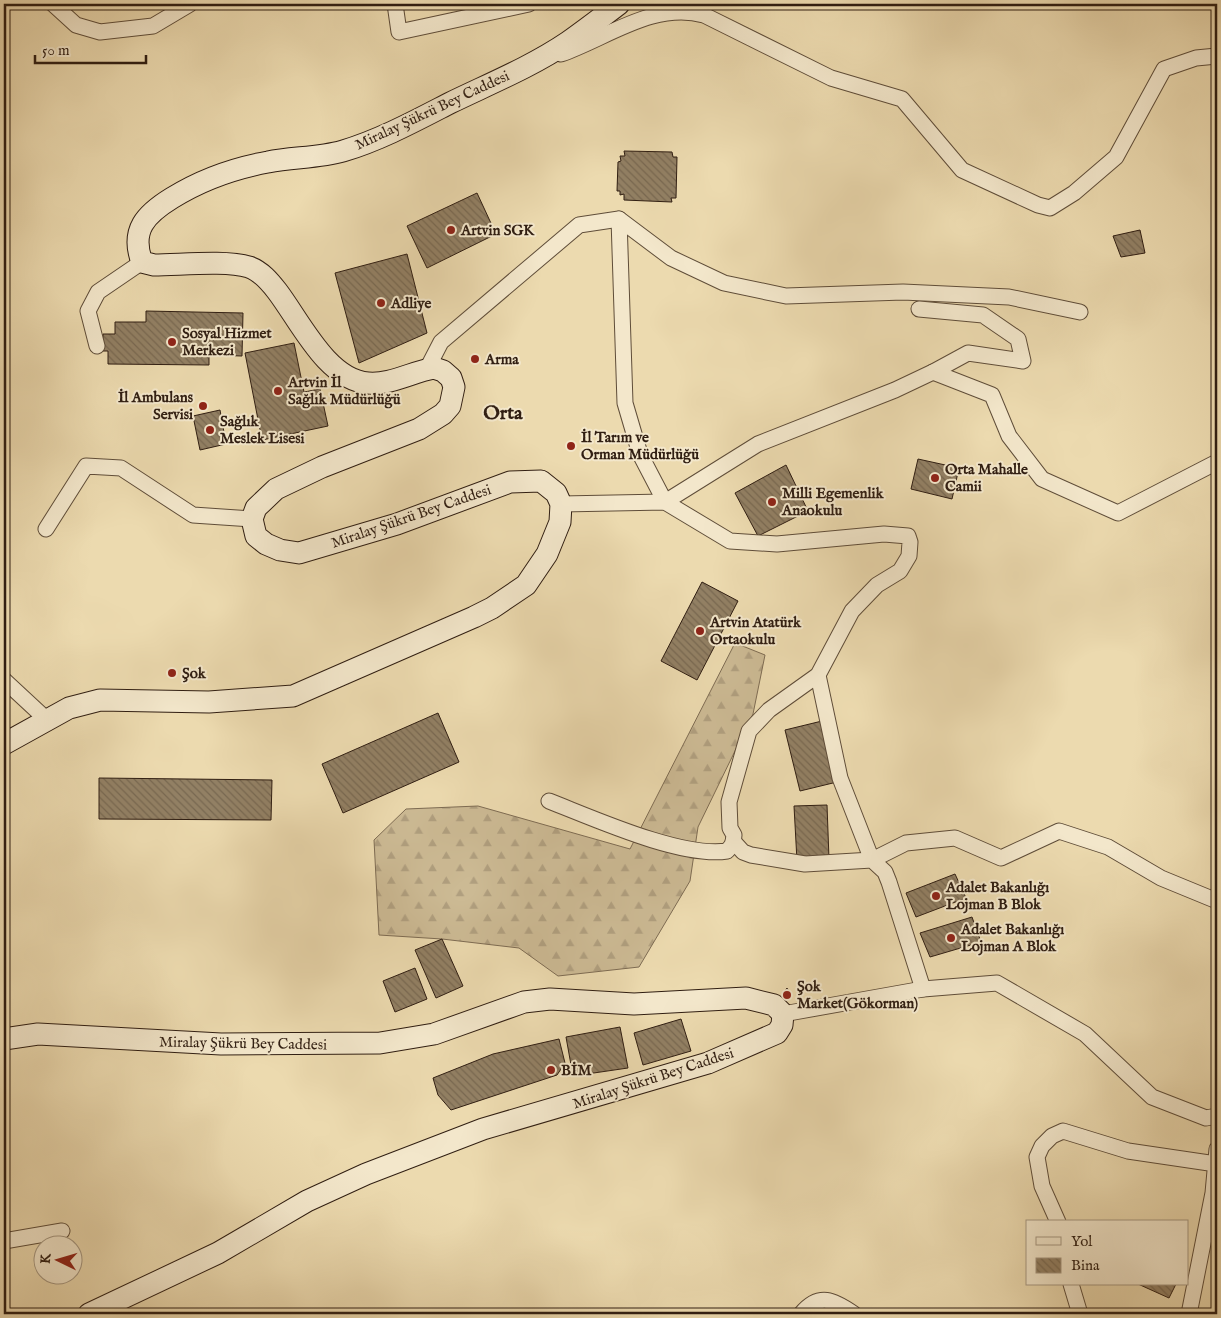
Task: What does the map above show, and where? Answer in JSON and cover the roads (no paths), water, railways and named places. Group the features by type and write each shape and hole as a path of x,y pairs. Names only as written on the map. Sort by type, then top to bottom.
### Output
{"main road":[{"name":"Miralay Şükrü Bey Caddesi","path":"142,262 136,247 142,223 155,210 188,190 243,168 268,162 340,152 360,145 528,65 567,43 619,4"},
{"path":"142,262 154,265 236,265 250,267 262,274 284,300 330,365 347,378 374,384 427,369 443,371 451,378 454,387 450,406 443,414 406,434 291,480 264,498 256,508 252,519"},
{"name":"Miralay Şükrü Bey Caddesi","path":"252,519 256,536 266,544 280,550 300,553 398,524 510,482 541,481 556,493 561,504"},
{"path":"4,744 46,719 83,702 100,700 209,702 262,700 293,696 324,684 474,617 492,608 526,584 539,569 554,540 560,522 561,504"},
{"name":"Miralay Şükrü Bey Caddesi","path":"4,1039 38,1034 221,1044 380,1043 434,1034 524,1002 550,1000 634,1004 746,998 774,1005 783,1014 782,1025 777,1033 708,1063 482,1129 366,1174 307,1201 211,1257 88,1314"}],"street":[{"path":"53,4 76,25 100,32 153,26 190,4"},
{"path":"395,4 399,32 529,4"},
{"path":"528,65 574,49 646,17 688,10 704,15 831,78 902,98 962,170 1038,205 1050,208 1074,193 1116,157 1164,69 1196,58 1217,56"},
{"path":"549,801 636,834 690,850 727,851 734,835 730,828 729,802 749,731 769,710 818,675 852,611 878,585 900,571 909,556 910,542 908,536 884,534 777,544 730,541 665,502 640,454 625,402 619,219"},
{"path":"427,369 441,342 578,225 619,219 671,258 706,275 724,283 786,296 903,292 1009,297 1080,312"},
{"path":"97,346 88,311 98,292 142,262"},
{"path":"561,504 665,502 758,444 895,390 968,353 1023,361 1018,339 984,315 919,309"},
{"path":"933,372 992,395 1010,436 1042,479 1118,514 1217,462"},
{"path":"46,529 86,466 121,468 192,515 252,519"},
{"path":"818,675 840,778 872,860 885,872 889,882 923,990"},
{"path":"4,680 46,719"},
{"path":"733,841 743,852 751,855 805,864 872,860 906,843 955,838 1001,858 1058,831 1108,847 1161,878 1217,901"},
{"path":"783,1014 923,990 997,983 1085,1034 1152,1097 1206,1118 1217,1116"},
{"path":"1057,1220 1042,1186 1037,1157 1042,1146 1052,1136 1063,1131 1128,1151 1216,1156 1213,1193 1189,1314"},
{"path":"4,1241 62,1231"},
{"path":"1072,1286 1080,1314"},
{"path":"801,1314 809,1304 827,1301 835,1301 854,1314"}],"place":[{"name":"Artvin SGK","path":"451,230"},
{"name":"Adliye","path":"381,303"},
{"name":"Sosyal Hizmet Merkezi","path":"172,342"},
{"name":"Arma","path":"475,359"},
{"name":"Artvin İl Sağlık Müdürlüğü","path":"278,391"},
{"name":"İl Ambulans Servisi","path":"203,406"},
{"name":"Sağlık Meslek Lisesi","path":"210,430"},
{"name":"İl Tarım ve Orman Müdürlüğü","path":"571,446"},
{"name":"Orta Mahalle Camii","path":"935,478"},
{"name":"Milli Egemenlik Anaokulu","path":"772,502"},
{"name":"Artvin Atatürk Ortaokulu","path":"700,631"},
{"name":"Şok","path":"172,673"},
{"name":"Adalet Bakanlığı Lojman B Blok","path":"936,896"},
{"name":"Adalet Bakanlığı Lojman A Blok","path":"951,938"},
{"name":"Şok Market(Gökorman)","path":"787,995"},
{"name":"BİM","path":"551,1070"}],"district":[{"name":"Orta","path":"503,412"}]}
